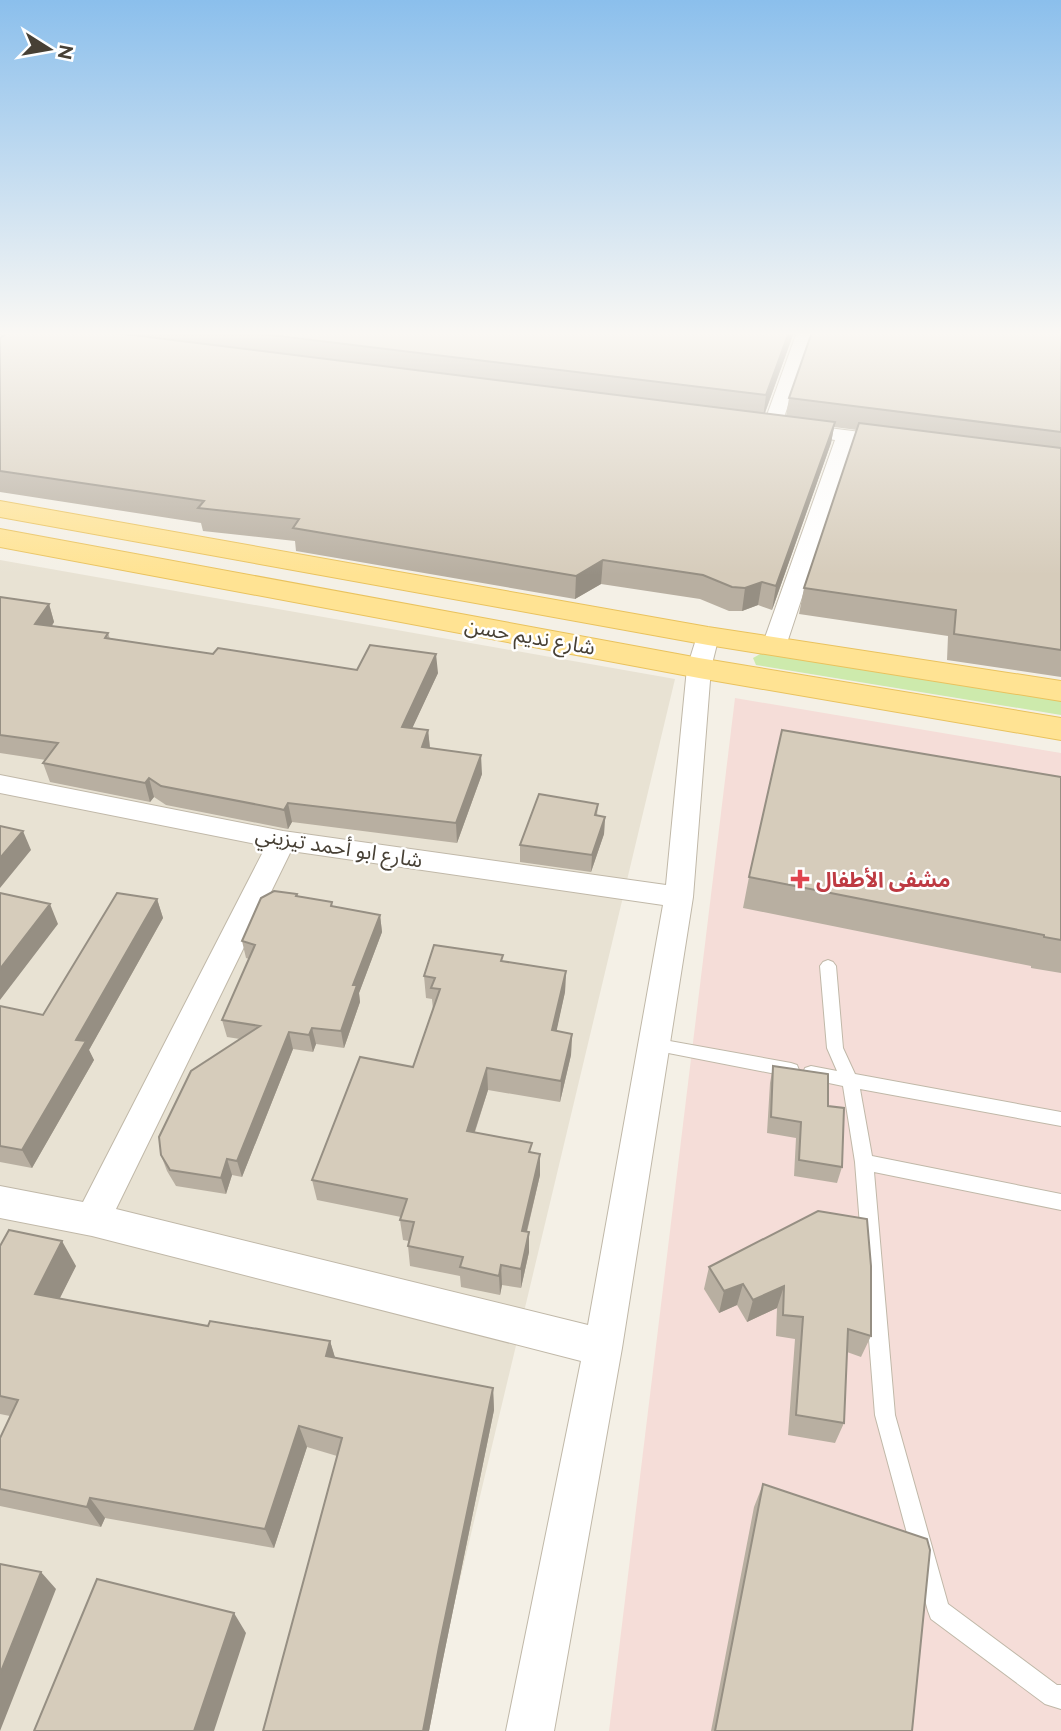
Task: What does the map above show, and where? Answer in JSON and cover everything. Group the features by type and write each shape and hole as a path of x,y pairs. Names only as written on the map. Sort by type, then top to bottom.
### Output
{"main road":[{"name":"شارع نديم حسن","path":"0,509 704,652 1061,729"},
{"name":"شارع نديم حسن","path":"0,538 704,652 774,646 1061,691"}],"street":[{"path":"770,413 765,425 913,445"},
{"path":"774,646 846,436"},
{"path":"530,1731 603,1348 652,1043 680,897 704,652"},
{"name":"شارع ابو أحمد تيزيني","path":"0,784 283,840 680,897"},
{"path":"92,1220 283,840"},
{"path":"0,1186 92,1220"},
{"path":"0,1202 92,1220 603,1348"}],"lane":[{"path":"828,966 835,1048 850,1081 864,1162 885,1415 939,1611 1053,1696 1061,1698"},
{"path":"652,1043 1061,1119"},
{"path":"864,1162 1061,1202"}],"shaded area":[{"path":"0,560 675,679 450,1622 428,1731 0,1731"},
{"path":"735,698 1061,753 1061,1731 609,1731"}],"green space":[{"path":"762,653 1061,701 1061,715 756,665 753,658"}],"building":[{"path":"0,413 761,413 835,422 776,586 762,582 745,588 732,587 703,575 603,560 576,576 293,528 299,519 198,508 204,501 0,471"},
{"path":"907,413 1061,413 1061,432"},
{"path":"859,423 1061,448 1061,650 954,634 956,610 804,588"},
{"path":"0,597 49,604 35,624 108,633 105,638 213,654 218,648 357,670 370,645 436,654 402,727 428,730 422,747 481,755 456,823 288,803 284,810 161,786 149,778 145,783 43,763 58,743 0,735"},
{"path":"782,730 1061,777 1061,940 749,877"},
{"path":"539,794 598,804 595,815 605,817 592,855 520,845"},
{"path":"0,826 23,831 0,858"},
{"path":"274,891 297,894 296,896 332,902 331,906 380,915 353,985 357,985 341,1031 312,1028 309,1035 289,1032 237,1161 227,1159 221,1178 170,1170 161,1155 159,1137 191,1071 260,1026 222,1020 255,945 242,941 261,898"},
{"path":"0,893 50,904 0,969"},
{"path":"117,893 157,899 76,1040 86,1041 22,1150 0,1146 0,1006 43,1015"},
{"path":"434,945 503,955 501,961 566,971 552,1030 572,1034 561,1081 487,1068 467,1131 532,1143 529,1152 540,1154 522,1231 529,1232 521,1269 501,1265 499,1276 460,1267 463,1257 408,1246 414,1222 400,1220 407,1199 312,1180 360,1057 413,1067 440,989 431,988 435,978 424,976"},
{"path":"773,1066 828,1074 828,1106 844,1108 842,1167 799,1160 801,1122 771,1117"},
{"path":"818,1211 867,1219 871,1266 871,1336 848,1329 844,1423 796,1415 803,1317 783,1315 784,1286 753,1300 743,1284 724,1291 709,1267"},
{"path":"9,1230 62,1241 35,1294 208,1326 210,1321 330,1341 326,1356 493,1388 423,1731 263,1731 342,1438 299,1426 265,1529 90,1498 87,1507 0,1489 0,1438 18,1400 0,1396 0,1246"},
{"path":"763,1484 927,1539 930,1550 912,1731 715,1731"},
{"path":"0,1564 41,1572 0,1674"},
{"path":"97,1579 234,1613 194,1731 34,1731"}],"place":[{"name":"مشفى الأطفال","path":"800,879"}]}
